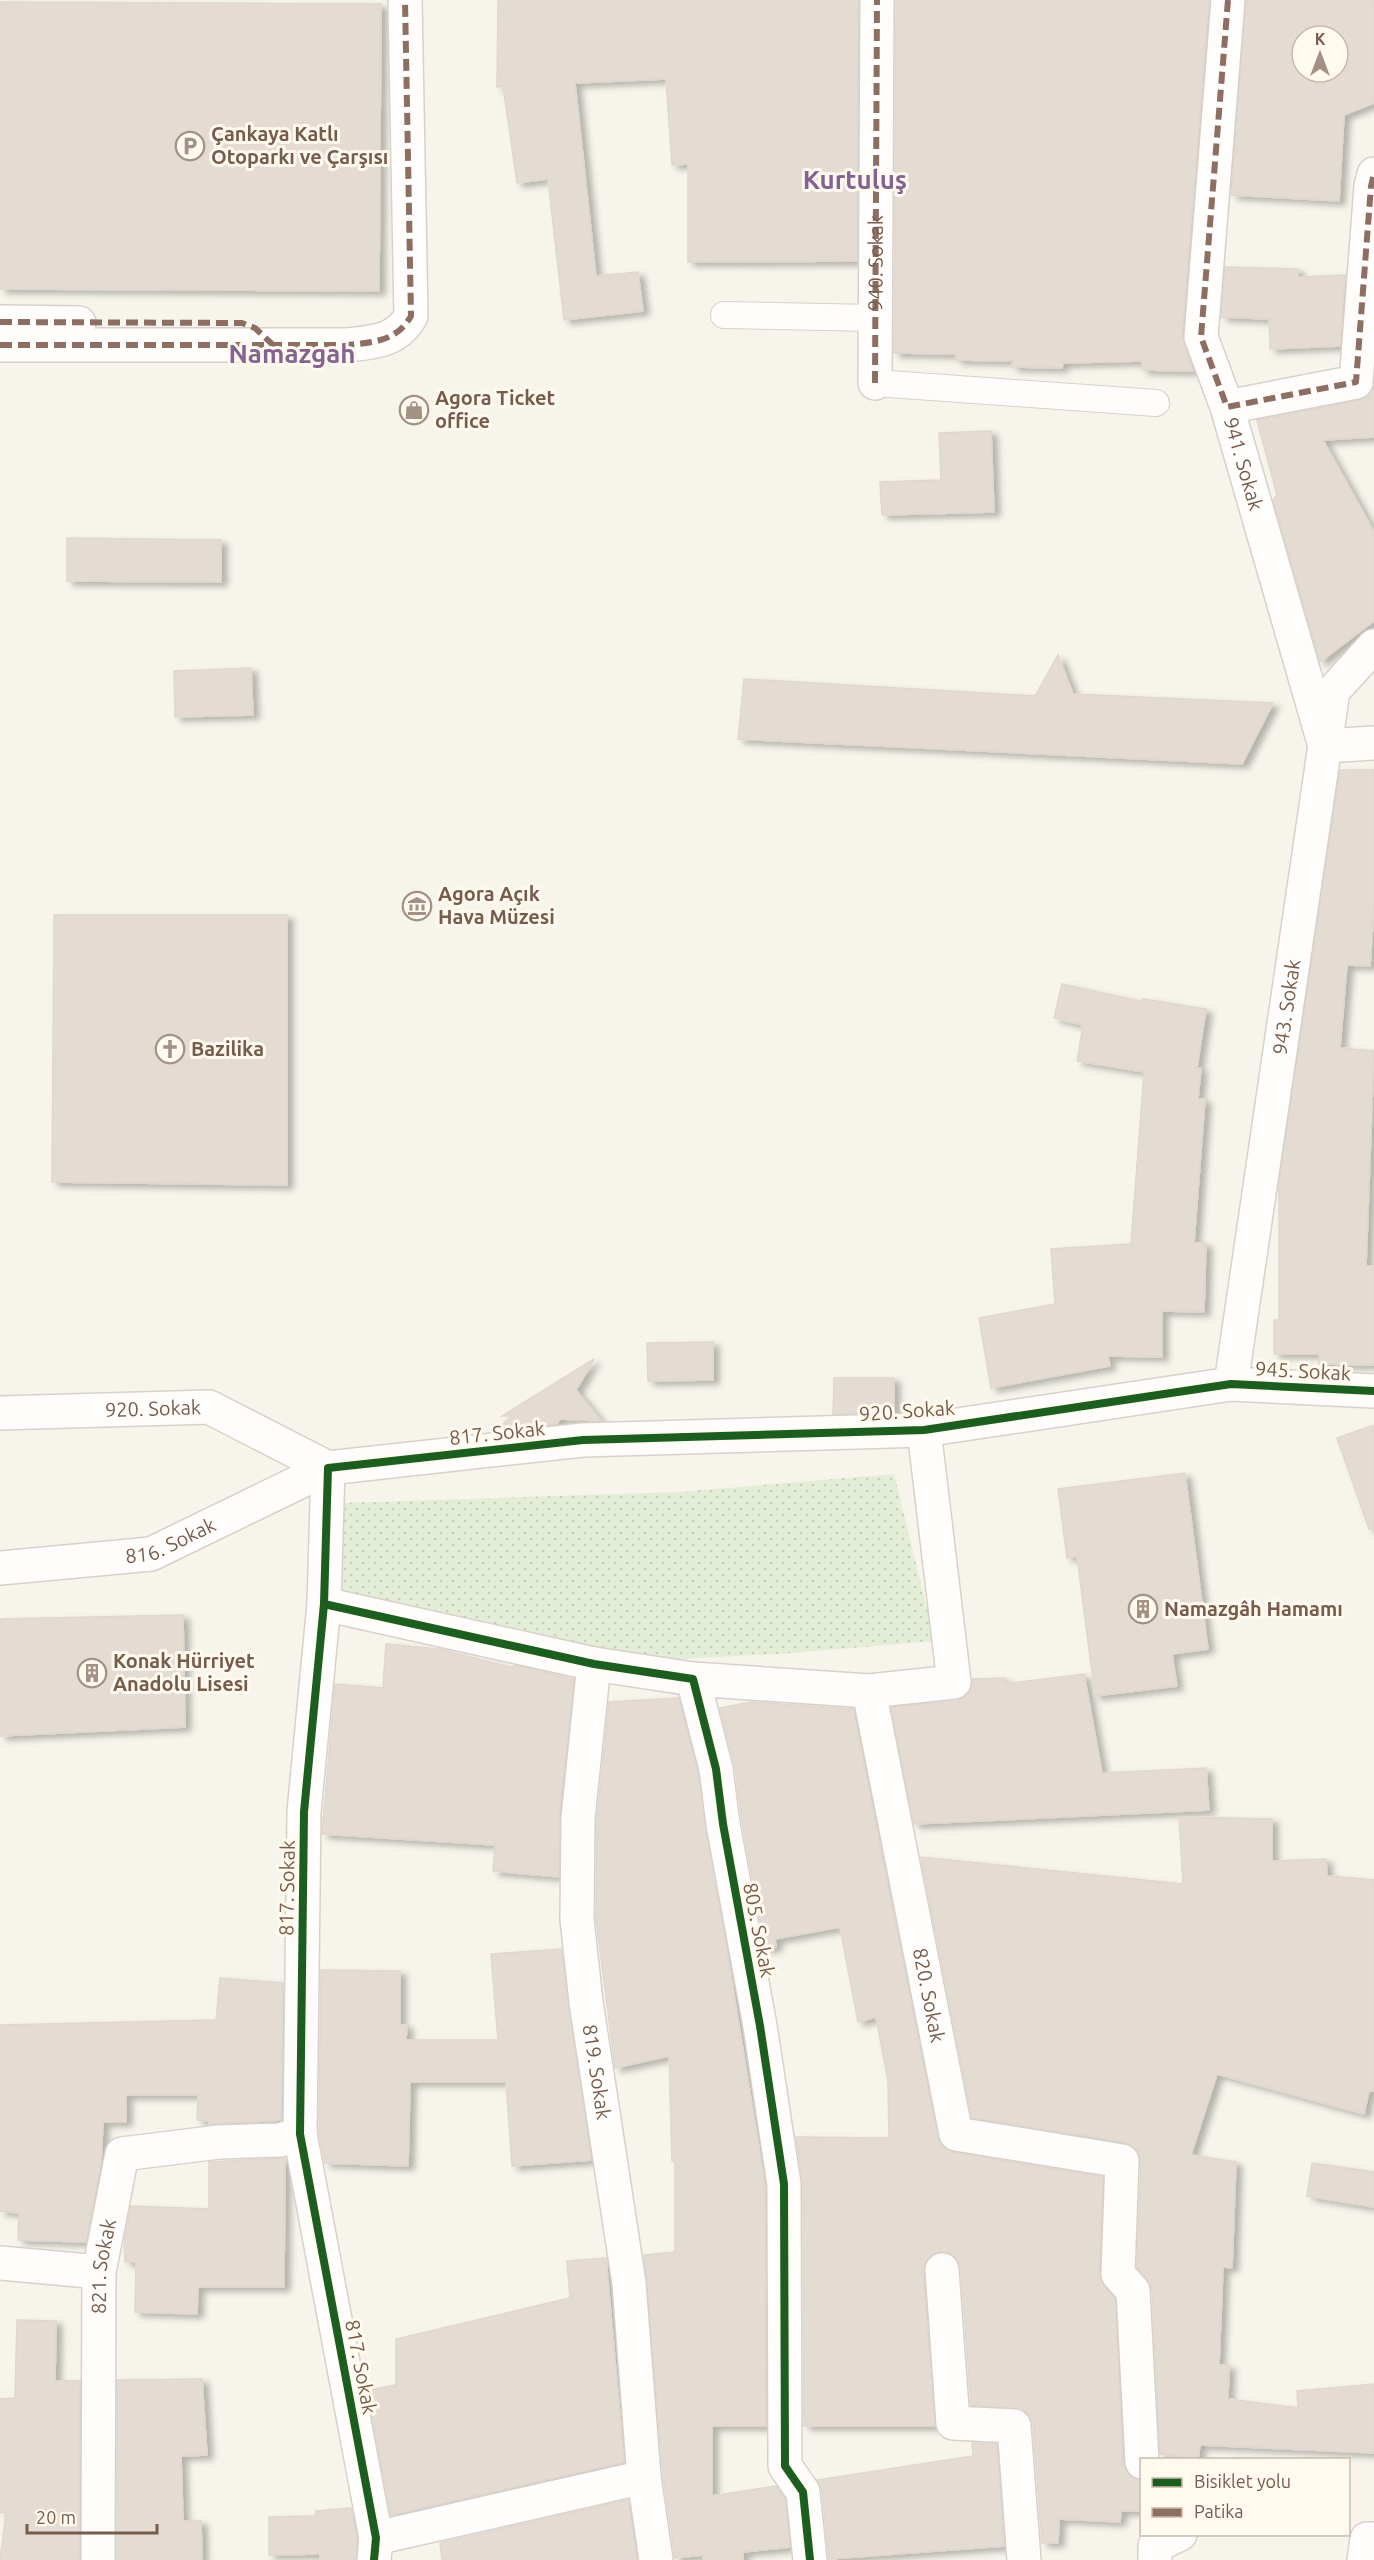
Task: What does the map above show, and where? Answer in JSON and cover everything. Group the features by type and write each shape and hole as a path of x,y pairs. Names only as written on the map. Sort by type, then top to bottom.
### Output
{"street":[{"path":"0,345 348,345 380,341 403,331 411,316 405,0"},
{"name":"940. Sokak","path":"875,383 877,0"},
{"path":"1227,408 1201,337 1228,0"},
{"name":"941. Sokak","path":"1325,746 1227,408 1356,382 1371,186 1374,174"},
{"path":"0,322 242,323 255,328 273,345"},
{"name":"943. Sokak","path":"1231,1384 1333,691 1374,646"},
{"path":"1325,746 1374,743"},
{"name":"945. Sokak","path":"1231,1384 1374,1391"},
{"name":"920. Sokak","path":"583,1440 924,1430 1231,1384"},
{"name":"920. Sokak","path":"0,1413 209,1407 328,1468"},
{"path":"324,1604 594,1664 693,1679 869,1691 954,1682 924,1430"},
{"name":"817. Sokak","path":"375,2549 300,2134 304,1812 324,1604 328,1468 583,1440"},
{"name":"816. Sokak","path":"0,1568 151,1554 328,1468"},
{"name":"819. Sokak","path":"594,1664 579,1818 577,1919 586,2002 629,2283 644,2477 656,2560"},
{"name":"805. Sokak","path":"693,1679 716,1769 725,1836 760,2026 784,2184 786,2466 802,2492 810,2560"},
{"name":"820. Sokak","path":"869,1691 956,2134 1122,2161 1118,2274 1133,2291 1142,2458"},
{"name":"821. Sokak","path":"98,2560 99,2272 122,2154 219,2142 280,2140 300,2134"},
{"path":"0,2263 99,2272"},
{"path":"942,2270 953,2423 1014,2426 1024,2560"},
{"path":"375,2549 644,2477"},
{"path":"1155,2560 1155,2546 1178,2536"},
{"path":"1364,2560 1367,2539 1374,2539"}],"lane":[{"path":"723,315 875,318"},
{"path":"875,383 1156,403"}],"green space":[{"path":"894,1474 935,1641 779,1654 615,1662 327,1601 343,1503 679,1492"}],"building":[{"path":"498,0 858,0 857,261 688,262 688,164 672,165 666,79 575,83 596,276 638,272 643,311 564,320 548,179 517,183 503,86 497,87"},
{"path":"896,0 1209,0 1182,336 1193,371 1142,370 1142,361 1063,363 1062,368 1012,367 1013,361 956,360 956,354 894,353"},
{"path":"1246,0 1374,0 1374,103 1344,115 1339,201 1231,195"},
{"name":"Çankaya Katlı Otoparkı ve Çarşısı","path":"0,2 381,4 379,291 0,289"},
{"path":"1225,267 1298,269 1298,277 1345,275 1340,346 1270,349 1269,319 1221,317"},
{"path":"1374,386 1374,437 1323,440 1374,532 1374,621 1320,662 1273,500 1277,495 1257,420 1360,400 1369,395"},
{"path":"991,431 994,512 882,515 880,482 941,480 939,433"},
{"path":"67,538 221,540 221,582 67,581"},
{"path":"1058,655 1073,694 1273,703 1242,764 738,739 744,679 1035,696"},
{"path":"251,668 253,715 175,717 174,671"},
{"path":"1340,770 1374,770 1374,907 1370,966 1347,965 1340,1048 1374,1051 1366,1266 1374,1266 1374,1365 1319,1364 1319,1354 1274,1354 1274,1320 1279,1320 1279,1183"},
{"name":"Bazilika","path":"54,915 287,915 287,1185 52,1182"},
{"path":"1062,984 1143,1002 1143,999 1206,1009 1197,1068 1201,1068 1198,1099 1205,1099 1194,1243 1206,1243 1204,1312 1162,1311 1162,1357 1108,1356 1110,1366 991,1388 979,1318 1055,1304 1051,1249 1131,1244 1144,1072 1077,1061 1083,1025 1054,1018"},
{"path":"713,1342 713,1380 648,1381 647,1343"},
{"path":"594,1359 576,1390 601,1421 560,1419 557,1424 500,1427 512,1416 502,1416"},
{"path":"834,1378 894,1378 894,1412 833,1414"},
{"path":"1374,1425 1374,1528 1369,1529 1337,1438"},
{"name":"Namazgâh Hamamı","path":"1185,1473 1208,1649 1172,1654 1177,1686 1095,1696 1077,1556 1067,1558 1058,1489"},
{"name":"Konak Hürriyet Anadolu Lisesi","path":"183,1615 185,1727 0,1736 0,1619"},
{"path":"386,1644 438,1649 514,1668 514,1665 574,1679 559,1816 559,1877 493,1871 495,1845 322,1834 335,1684 383,1688"},
{"path":"1084,1674 1102,1773 1206,1768 1209,1810 914,1824 891,1707 957,1701 971,1690 973,1679 1004,1678 1004,1684"},
{"path":"679,1698 698,1773 765,2185 766,2426 712,2426 712,2496 776,2486 785,2499 790,2547 743,2552 743,2560 703,2560 703,2555 675,2558 663,2475 644,2255 675,2252 675,2161 672,2161 669,2056 615,2068 596,1918 597,1819 609,1702"},
{"path":"751,1702 853,1709 938,2138 943,2147 953,2152 1103,2177 1099,2273 1104,2286 1115,2299 1123,2463 1127,2473 1140,2479 1140,2511 1121,2511 1120,2522 1059,2519 1058,2543 1042,2543 1033,2424 1030,2416 1023,2410 971,2405 961,2269 957,2259 950,2253 940,2251 931,2255 925,2262 923,2271 935,2426 804,2426 803,2184 796,2137 889,2138 888,2081 876,2017 858,2022 840,1927 775,1939 776,1947 765,1949 742,1821 735,1766 720,1708"},
{"path":"1179,1817 1272,1819 1272,1861 1326,1859 1327,1876 1374,1880 1374,2091 1369,2091 1364,2114 1217,2074 1191,2155 1236,2162 1232,2268 1223,2267 1219,2365 1229,2365 1228,2399 1298,2408 1297,2391 1374,2384 1374,2453 1200,2445 1198,2458 1160,2454 1152,2290 1147,2279 1137,2267 1141,2162 1139,2152 1125,2142 972,2118 921,1857 1183,1884"},
{"path":"561,1949 591,2160 512,2166 506,2082 410,2082 408,2166 325,2163 319,2132 321,1970 400,1971 400,2025 407,2025 406,2040 498,2040 491,1954"},
{"path":"220,1978 283,1983 281,2120 209,2124 209,2121 197,2120 198,2095 126,2095 126,2122 103,2122 101,2162 86,2242 18,2240 19,2213 0,2211 0,2025 216,2020"},
{"path":"285,2158 284,2287 198,2287 197,2314 135,2312 136,2262 125,2262 124,2243 131,2206 209,2209 209,2162"},
{"path":"1312,2163 1374,2172 1374,2207 1307,2196"},
{"path":"606,2258 624,2462 391,2515 367,2390 396,2385 396,2339 570,2298 567,2261"},
{"path":"17,2320 56,2321 55,2381 80,2381 79,2560 0,2560 6,2513 0,2512 0,2399 15,2398"},
{"path":"202,2379 207,2455 181,2456 183,2521 201,2521 202,2560 117,2560 117,2380"},
{"path":"972,2443 997,2444 1004,2546 829,2559 822,2490 817,2480 973,2456"},
{"path":"628,2500 637,2560 442,2560 440,2543"},
{"path":"351,2508 357,2539 356,2560 320,2560 320,2554 269,2555 269,2517 316,2516 316,2511"}],"marked path":[{"path":"0,345 348,345 384,339 399,331 411,316 405,0"},
{"path":"875,383 877,0"},
{"path":"1228,0 1201,337 1227,407 1356,382 1371,186 1374,174"},
{"path":"0,322 242,323 255,328 273,345"}],"cycle path":[{"path":"374,2560 376,2538 300,2134 304,1812 324,1604 328,1468 583,1440 924,1430 1231,1384 1374,1391"},
{"path":"324,1604 594,1664 693,1679 716,1769 723,1824 760,2026 784,2184 785,2466 803,2492 810,2560"}],"place":[{"name":"Çankaya Katlı Otoparkı ve Çarşısı","path":"190,146"},
{"name":"Agora Ticket office","path":"414,410"},
{"name":"Agora Açık Hava Müzesi","path":"417,906"},
{"name":"Bazilika","path":"170,1049"},
{"name":"Namazgâh Hamamı","path":"1143,1609"},
{"name":"Konak Hürriyet Anadolu Lisesi","path":"92,1673"}],"district":[{"name":"Kurtuluş","path":"855,180"},
{"name":"Namazgah","path":"292,354"}]}
